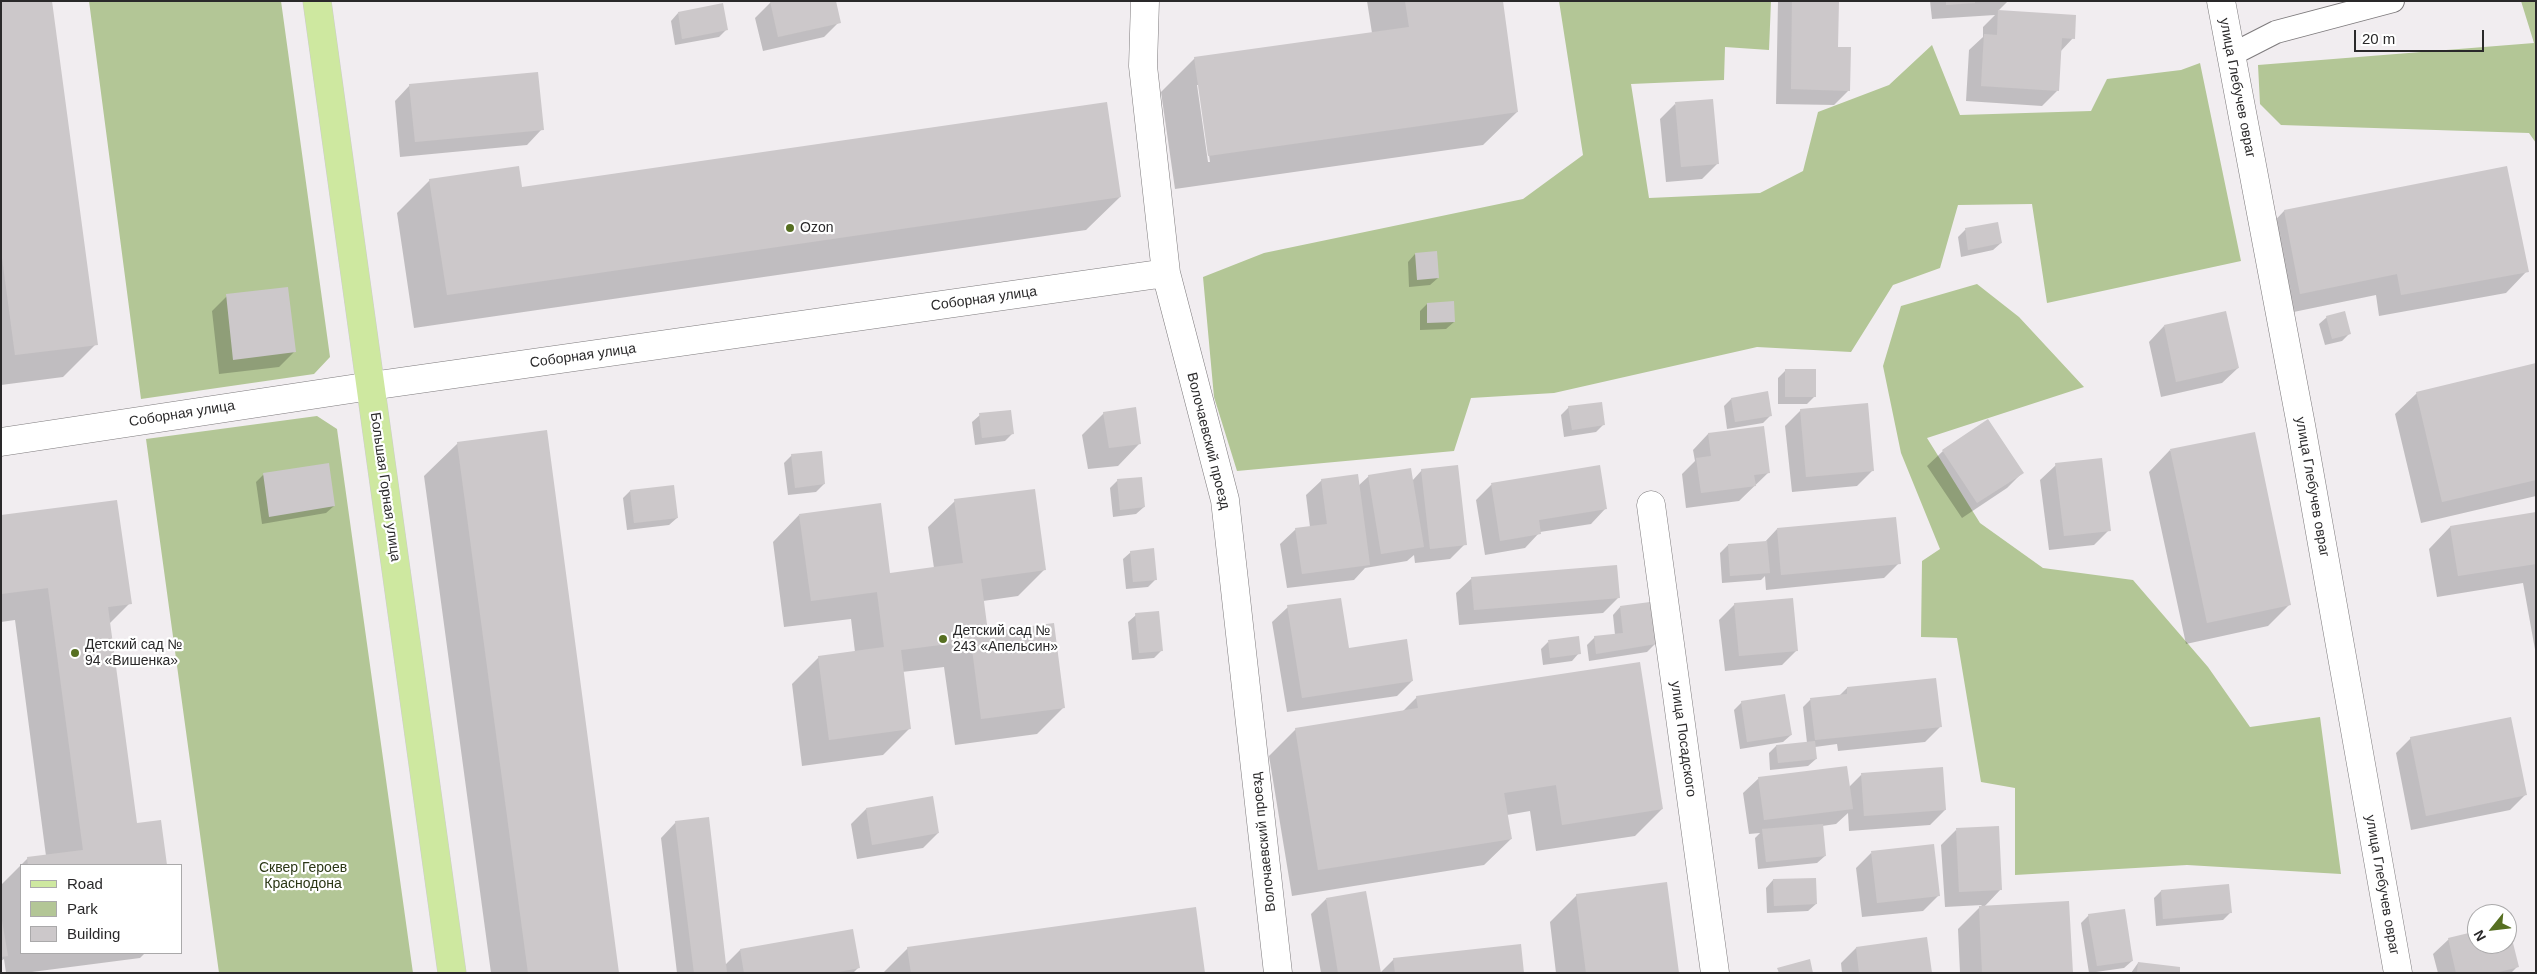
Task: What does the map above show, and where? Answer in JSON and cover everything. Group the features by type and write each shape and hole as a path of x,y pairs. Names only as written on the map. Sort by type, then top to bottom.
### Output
{"main road":[{"name":"Большая Горная улица","path":"317,1 452,973"}],"street":[{"name":"Волочаевский проезд","path":"1145,1 1143,66 1166,273 1225,500 1278,973"},
{"name":"улица Глебучев овраг","path":"2221,1 2301,425 2398,973"},
{"name":"Соборная улица","path":"1,442 371,386 1166,273"},
{"name":"улица Посадского","path":"1651,505 1716,973"}],"lane":[{"path":"2231,55 2276,32 2393,1"}],"green space":[{"path":"89,1 281,1 330,357 314,374 141,399"},
{"path":"1559,1 1771,1 1769,50 1725,47 1724,80 1631,84 1649,198 1760,193 1803,171 1818,112 1889,85 1932,45 1960,115 2091,111 2107,79 2181,70 2200,63 2241,261 2047,303 2032,204 1958,205 1940,268 1893,285 1851,352 1757,347 1554,393 1471,398 1454,451 1237,471 1214,397 1203,277 1264,253 1523,199 1583,155"},
{"path":"2521,1 2536,1 2536,143 2529,133 2281,125 2260,104 2258,65 2534,43"},
{"path":"1977,284 2019,317 2084,387 1927,438 1980,523 2043,568 2133,580 2208,667 2250,727 2320,717 2341,874 2187,865 2015,875 2015,788 1981,782 1957,638 1921,637 1922,561 1940,549 1901,453 1883,366 1901,306"},
{"name":"Сквер Героев Краснодона","path":"317,416 337,429 413,973 219,973 146,439"}],"building":[{"path":"1,1 52,1 98,345 15,355 1,250"},
{"path":"770,1 836,1 841,23 778,37"},
{"path":"1405,1 1503,1 1518,112 1208,156 1194,57 1409,27"},
{"path":"1792,1 1839,1 1838,47 1851,47 1850,91 1791,89"},
{"path":"1946,1 1975,1 1975,3 1946,5"},
{"path":"723,3 728,30 682,39 678,12"},
{"path":"1998,10 2076,15 2075,39 2062,38 2059,91 1981,86 1984,34 1997,35"},
{"path":"538,72 544,130 415,142 409,84"},
{"path":"1713,99 1719,164 1681,167 1675,102"},
{"path":"1107,102 1121,197 447,295 429,179 519,166 522,187"},
{"path":"2507,166 2529,272 2401,295 2397,274 2300,294 2284,210"},
{"path":"1998,222 2002,243 1968,250 1965,228"},
{"path":"1437,251 1439,278 1417,280 1415,253"},
{"path":"288,287 296,352 233,360 226,294"},
{"path":"1454,301 1455,322 1427,323 1427,303"},
{"path":"2226,311 2239,368 2176,382 2164,325"},
{"path":"2345,311 2351,334 2332,339 2326,316"},
{"path":"2536,363 2536,480 2442,502 2416,392"},
{"path":"1785,369 1816,369 1816,397 1785,397"},
{"path":"1768,391 1772,416 1735,422 1731,398"},
{"path":"1602,402 1605,425 1572,430 1568,406"},
{"path":"1868,403 1874,471 1806,477 1800,409"},
{"path":"1136,407 1141,444 1109,448 1103,412"},
{"path":"1011,410 1014,434 982,438 979,413"},
{"path":"1988,419 2024,473 1977,503 1942,450"},
{"path":"1764,426 1770,473 1754,475 1756,486 1701,493 1696,458 1711,456 1708,433"},
{"path":"547,430 619,973 528,973 457,442"},
{"path":"2255,432 2291,605 2207,623 2170,449"},
{"path":"822,451 825,484 795,488 791,454"},
{"path":"2102,458 2111,531 2064,536 2055,463"},
{"path":"329,463 335,506 269,517 263,473"},
{"path":"1458,465 1467,545 1430,549 1421,469"},
{"path":"1600,465 1607,509 1539,520 1541,534 1500,541 1491,483"},
{"path":"1411,468 1424,547 1381,554 1368,475"},
{"path":"1358,474 1370,565 1302,574 1295,528 1327,524 1321,479"},
{"path":"1142,477 1145,507 1120,510 1117,479"},
{"path":"674,485 678,518 634,523 630,490"},
{"path":"1035,489 1046,570 981,579 988,632 1054,623 1065,708 981,719 971,641 901,650 911,729 829,740 818,656 884,647 877,592 811,601 799,514 881,503 890,573 963,563 954,499"},
{"path":"117,500 132,604 108,607 137,823 161,820 167,864 28,864 27,857 83,850 48,588 1,594 1,515"},
{"path":"2536,512 2536,564 2458,576 2450,526"},
{"path":"1896,517 1901,564 1781,575 1777,528"},
{"path":"1767,541 1770,573 1730,576 1728,544"},
{"path":"1154,548 1157,580 1133,582 1130,551"},
{"path":"1617,565 1620,598 1474,610 1471,577"},
{"path":"1341,598 1349,648 1407,639 1413,681 1302,698 1287,605"},
{"path":"1793,598 1798,651 1739,656 1734,603"},
{"path":"1650,602 1656,644 1596,654 1594,636 1623,633 1620,606"},
{"path":"1159,611 1163,651 1139,653 1135,613"},
{"path":"1579,636 1581,654 1550,658 1548,640"},
{"path":"1640,662 1663,809 1562,825 1556,785 1504,793 1512,839 1318,870 1295,728 1418,708 1416,696"},
{"path":"1936,678 1942,727 1815,740 1810,698 1847,694 1847,687"},
{"path":"1785,694 1792,735 1747,742 1741,701"},
{"path":"2511,717 2527,795 2426,816 2410,737"},
{"path":"1815,741 1817,759 1778,763 1776,745"},
{"path":"1847,766 1853,809 1764,820 1758,777"},
{"path":"1943,767 1946,810 1864,816 1861,773"},
{"path":"933,796 939,833 872,845 866,808"},
{"path":"709,817 727,973 694,973 675,821"},
{"path":"1823,824 1826,856 1766,862 1762,829"},
{"path":"1999,826 2002,890 1959,892 1956,828"},
{"path":"1934,844 1940,896 1877,903 1871,851"},
{"path":"1816,878 1817,904 1774,906 1773,879"},
{"path":"1667,882 1679,973 1586,973 1576,894"},
{"path":"2229,884 2232,913 2163,919 2161,890"},
{"path":"1366,891 1381,973 1338,973 1326,898"},
{"path":"2069,901 2073,973 1982,972 1979,906"},
{"path":"1196,907 1205,973 911,973 907,947"},
{"path":"2125,909 2133,961 2097,966 2088,914"},
{"path":"1,915 8,956 1,957"},
{"path":"853,929 860,968 833,973 744,973 740,949"},
{"path":"2467,933 2467,954 2516,954 2519,967 2495,973 2456,973 2448,938"},
{"path":"1927,937 1932,973 1859,973 1856,947"},
{"path":"1521,944 1524,973 1395,973 1393,958"},
{"path":"1810,959 1813,973 1779,973 1777,968"},
{"path":"2138,962 2180,967 2180,973 2137,973"}],"place":[{"name":"Ozon","path":"790,228"},
{"name":"Детский сад № 243 «Апельсин»","path":"943,639"},
{"name":"Детский сад № 94 «Вишенка»","path":"75,653"}]}
